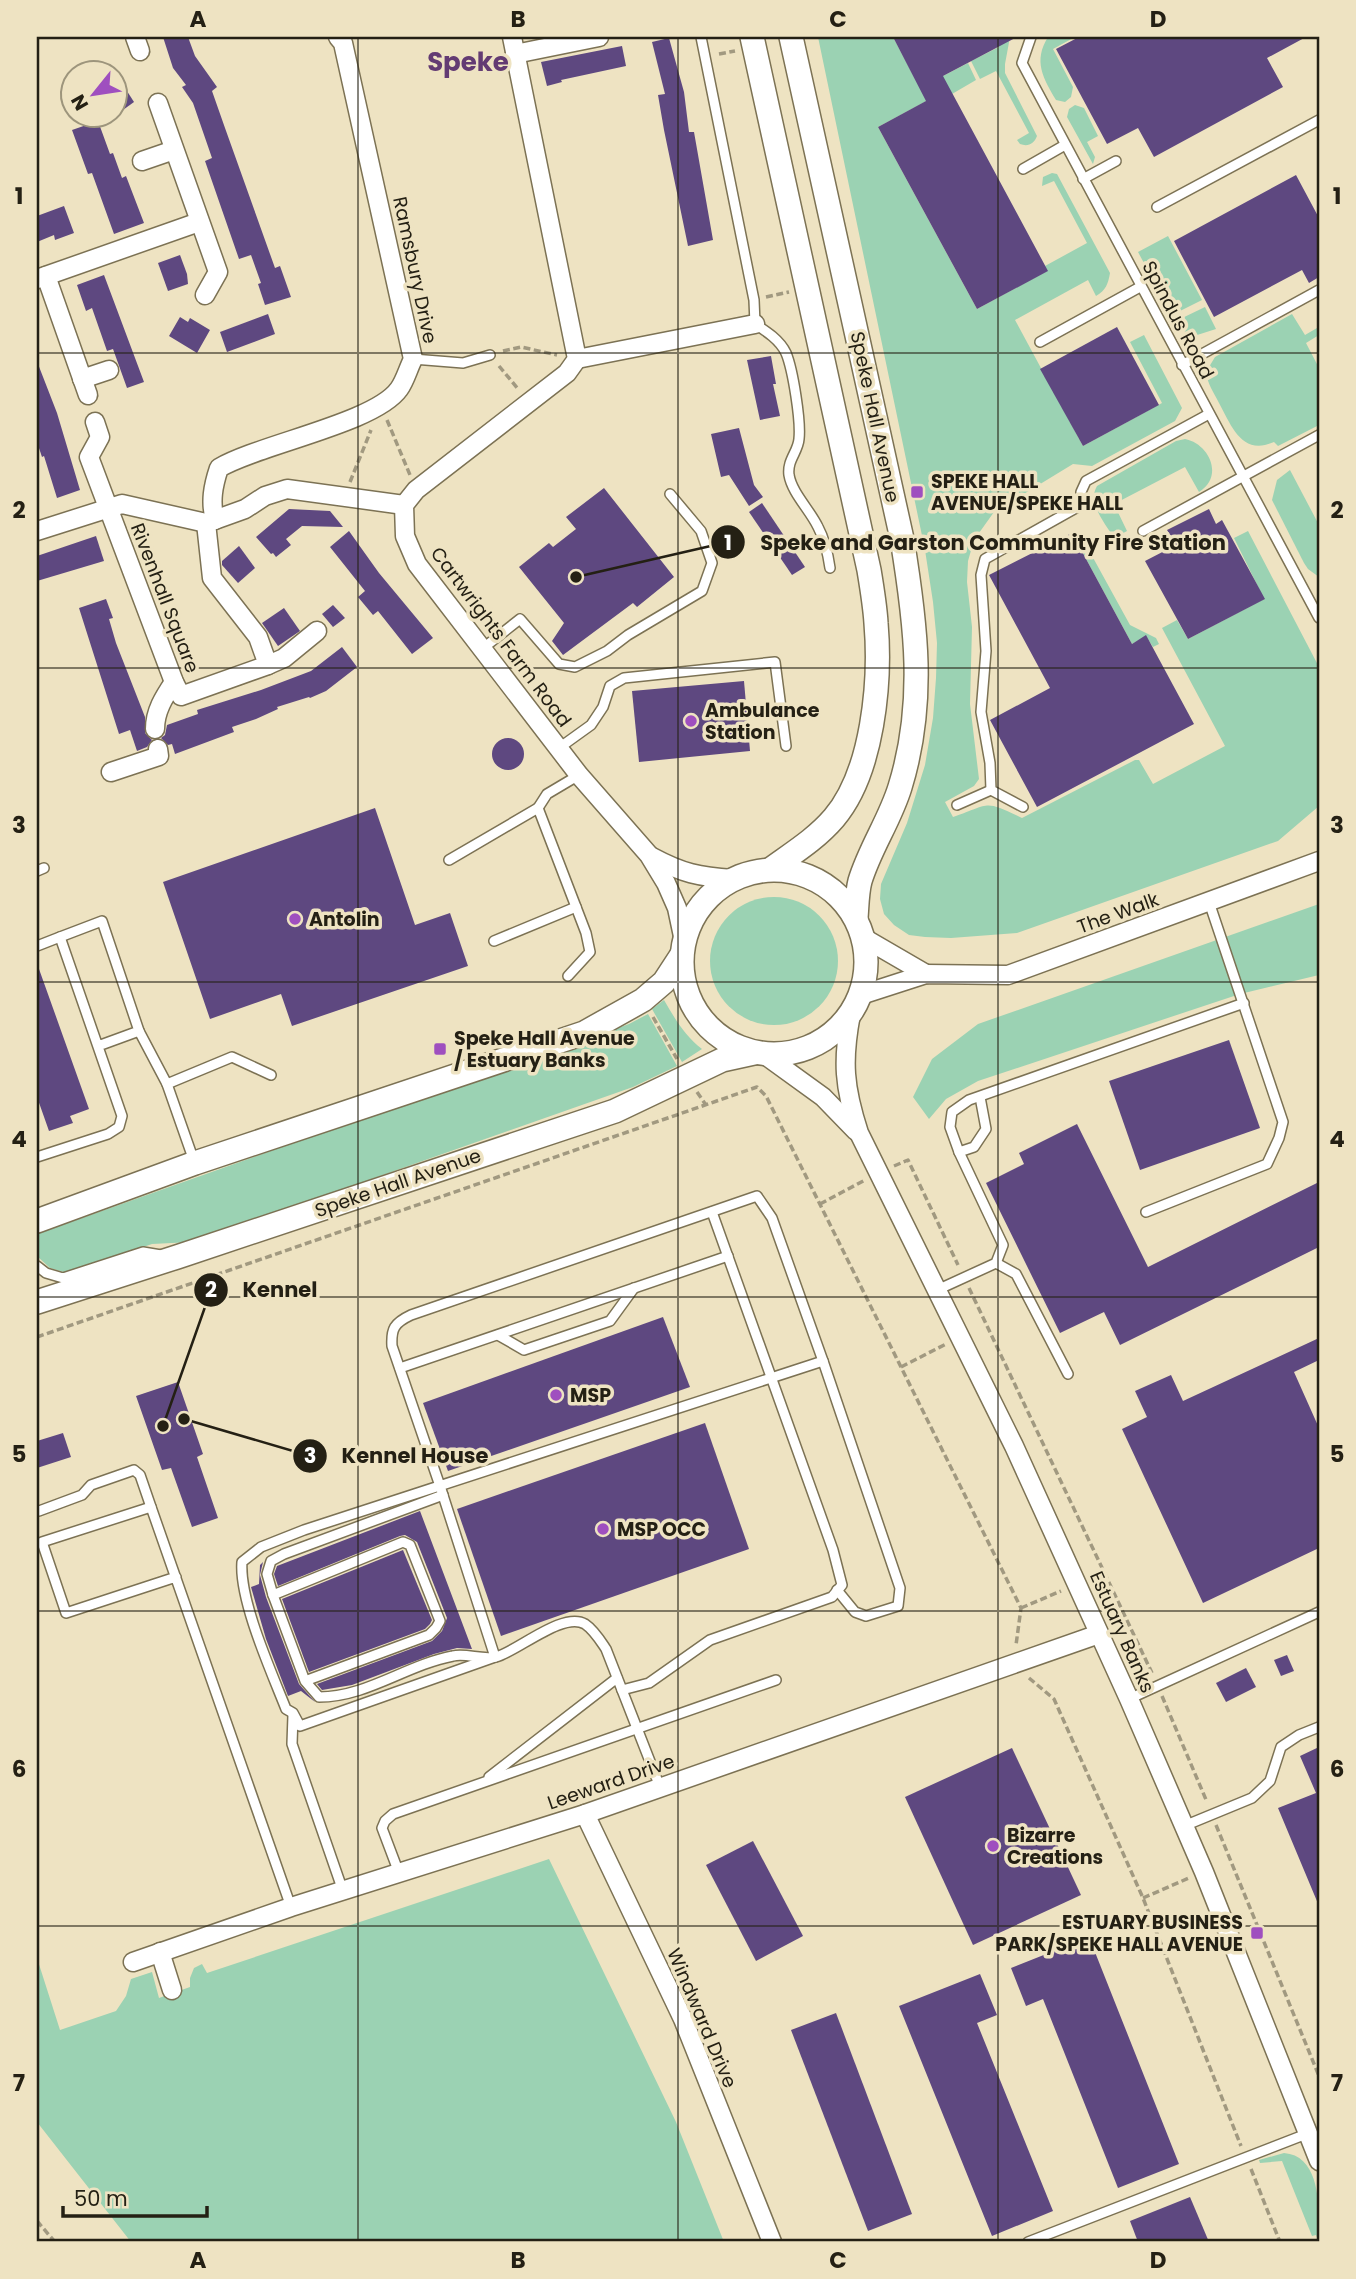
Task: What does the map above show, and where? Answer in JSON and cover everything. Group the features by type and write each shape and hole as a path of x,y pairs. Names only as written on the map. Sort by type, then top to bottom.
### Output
{"street":[{"name":"Ramsbury Drive","path":"211,522 213,486 219,468 236,458 332,426 381,406 398,390 413,359 344,43 338,37"},
{"path":"577,359 513,45 599,37"},
{"name":"Speke Hall Avenue","path":"791,37 902,539 913,603 917,648 917,693 911,743 900,789 859,883 860,928"},
{"name":"Speke Hall Avenue","path":"753,42 869,570 877,625 877,682 871,727 848,799 833,819 811,840 771,869"},
{"path":"158,103 218,272 205,295"},
{"path":"142,162 174,150"},
{"path":"108,370 85,387 41,277 200,222"},
{"path":"37,531 122,505 211,522 244,509 265,496 287,489 404,505 416,489 567,373 577,359 755,324"},
{"name":"Rivenhall Square","path":"95,422 100,437 89,457 181,696 268,666 284,658 317,631"},
{"name":"Cartwrights Farm Road","path":"404,505 405,536 417,564 579,775 649,855 677,908 683,949"},
{"path":"211,522 212,578 258,637 268,666"},
{"path":"155,729 159,709 174,682"},
{"path":"111,772 159,756 158,748"},
{"name":"Cartwrights Farm Road","path":"649,855 676,870 703,877 733,879"},
{"name":"The Walk","path":"856,1004 926,974 1008,975 1319,861"},
{"path":"37,1221 195,1163 584,1033 643,1000 664,982 683,949 694,916 710,894 733,879 752,872 771,869 798,872 822,883 843,900 860,928 867,967 856,1004 837,1030 816,1045 792,1053 760,1054 727,1042 705,1024 689,999 682,971 683,949"},
{"name":"The Walk","path":"860,928 926,974"},
{"name":"Estuary Banks","path":"856,1004 845,1048 845,1074 849,1101 859,1133 1014,1446 1129,1699 1184,1825 1319,2161"},
{"name":"Speke Hall Avenue","path":"37,1302 615,1111 722,1060 760,1054"},
{"name":"Estuary Banks","path":"760,1054 823,1097 859,1133"},
{"name":"Leeward Drive","path":"133,1962 291,1907 585,1814 1099,1634"},
{"name":"Windward Drive","path":"585,1814 682,2019 772,2242"},
{"path":"160,1952 172,1990"}],"lane":[{"name":"Spindus Road","path":"1031,37 1021,63 1182,365 1317,608 1319,618"},
{"path":"701,41 754,300 755,324 774,338 786,353 800,435 798,446 790,460 789,476 818,526 830,568"},
{"path":"1157,207 1319,120"},
{"path":"1023,169 1065,145"},
{"path":"1083,179 1116,161"},
{"path":"1040,342 1140,287"},
{"path":"1182,365 1319,290"},
{"path":"413,359 463,363 490,355"},
{"path":"992,790 981,712 986,651 981,575 985,559 1083,504 1081,492 1086,481 1209,414"},
{"path":"1143,531 1319,435"},
{"path":"482,649 520,619 559,664 576,667 607,651 628,635 702,591 712,563 701,531 670,494"},
{"path":"559,748 592,725 603,707 610,687 624,678 775,662 786,746"},
{"path":"449,860 538,808 547,794 579,775"},
{"path":"957,805 992,790"},
{"path":"992,790 1023,807"},
{"path":"538,808 586,933 590,952 568,976"},
{"path":"1146,1212 1267,1164 1283,1122 1209,902"},
{"path":"494,941 576,907"},
{"path":"37,946 102,921 139,1031 167,1084 195,1163"},
{"path":"37,1157 108,1135 118,1127 122,1116 60,937"},
{"path":"937,1290 996,1263 1003,1244 958,1152 950,1127 952,1112 969,1100 1244,1003"},
{"path":"98,1046 139,1031"},
{"path":"167,1084 232,1057 271,1074"},
{"path":"958,1152 974,1147 986,1129 980,1097"},
{"path":"495,1657 392,1346 392,1331 397,1322 757,1196 772,1218 823,1361 900,1588 898,1606 866,1616 855,1612 838,1590"},
{"path":"622,1690 649,1683 710,1640 832,1597 842,1585 833,1550 712,1212"},
{"path":"37,1266 46,1273 63,1278 143,1252 177,1257"},
{"path":"400,1368 728,1256"},
{"path":"996,1263 1016,1274 1068,1374"},
{"path":"498,1335 524,1350 610,1321 634,1288"},
{"path":"660,1787 606,1649 598,1636 584,1623 570,1621 495,1657 300,1726 293,1713 286,1709 262,1646 241,1577 242,1562 261,1547 304,1530 441,1490 823,1361"},
{"path":"38,1511 82,1495 91,1485 134,1470 139,1475 291,1907"},
{"path":"441,1490 271,1561 267,1574 273,1595 304,1681 319,1697 336,1697 364,1689 426,1663 455,1655 495,1657"},
{"path":"151,1507 42,1542 66,1613 176,1577"},
{"path":"273,1595 403,1542 410,1545 440,1621 429,1635 304,1681"},
{"path":"1129,1699 1319,1612"},
{"path":"482,1782 617,1678"},
{"path":"399,1873 382,1828 393,1814 776,1680"},
{"path":"293,1713 292,1744 343,1891"},
{"path":"1184,1825 1252,1798 1270,1780 1281,1747 1299,1735 1319,1727"},
{"path":"1028,2242 1309,2133"}],"path":[{"path":"701,41 719,54 753,42"},
{"path":"754,300 807,288"},
{"path":"529,402 490,355 521,347 577,359"},
{"path":"381,406 416,489"},
{"path":"344,497 381,406"},
{"path":"643,1000 706,1105"},
{"path":"37,1337 757,1087 766,1096 1021,1608 1015,1643 1021,1661 1030,1679 1054,1699 1143,1898 1280,2242"},
{"path":"820,1204 908,1160 1158,1686 1319,2076"},
{"path":"37,2221 55,2242"}],"green space":[{"path":"818,37 893,37 920,88 968,63 976,80 952,94 949,89 878,127 977,309 1047,271 1045,266 1087,243 1054,181 1042,186 1043,177 1057,174 1110,273 1108,280 1104,289 1096,296 1088,280 1015,320 1083,446 1162,403 1130,342 1144,335 1182,408 1175,421 1092,466 1073,464 994,512 974,540 968,561 967,582 972,627 970,704 979,779 974,786 945,802 953,817 981,807 993,806 1022,818 1135,760 1139,760 1153,784 1225,746 1162,628 1177,620 1188,639 1264,599 1234,538 1248,531 1319,667 1319,806 1278,841 1017,933 951,938 909,935 884,914 880,899 881,884 907,823 925,765 933,718 937,643 925,550"},
{"path":"994,37 1010,37 1005,73 1037,136 1028,145 1020,144 1017,140 1029,133 996,71 980,79 971,61 999,47"},
{"path":"1048,37 1075,37 1053,49 1073,87 1071,97 1065,102 1056,100 1042,69 1041,54"},
{"path":"1075,105 1084,108 1098,136 1087,142 1095,157 1093,164 1067,117 1069,109"},
{"path":"1168,236 1202,300 1172,315 1138,252"},
{"path":"1205,307 1216,329 1194,336 1182,330 1176,321"},
{"path":"1292,314 1305,335 1317,328 1319,335 1306,343 1319,368 1319,425 1278,446 1274,442 1254,445 1239,437 1234,430 1211,388 1206,372 1215,357"},
{"path":"1185,439 1201,447 1211,462 1211,478 1207,486 1199,492 1185,467 1114,504 1127,531 1114,538 1096,506 1094,492 1097,486 1176,441"},
{"path":"1290,470 1319,525 1319,577 1304,563 1272,500 1277,480"},
{"path":"1072,533 1080,534 1130,625 1156,638 1159,644 1153,647 1146,636 1132,644"},
{"path":"774,897 799,901 820,915 834,936 838,961 834,986 820,1007 799,1021 774,1025 749,1021 728,1007 714,986 710,961 714,936 728,915 749,901"},
{"path":"1319,904 1319,975 1240,994 978,1081 946,1099 929,1119 913,1097 932,1059 978,1024"},
{"path":"664,1000 685,1033 702,1049 682,1062 652,1009"},
{"path":"648,1014 677,1066 633,1087 192,1242 152,1244 67,1273 50,1268 37,1256 37,1234 629,1024"},
{"path":"549,1859 676,2122 724,2242 131,2242 37,2122 37,1958 60,2030 116,2011 126,1996 131,1979 152,1972 159,1998 190,1987 194,1968 202,1964 207,1973"},
{"path":"1284,2153 1297,2157 1306,2164 1312,2175 1318,2202 1319,2242 1316,2235 1312,2236 1282,2161 1260,2163 1259,2160"}],"building":[{"path":"163,37 188,37 195,56 217,87 212,91 225,128 275,268 280,266 291,297 265,305 251,255 239,259 205,161 212,158 193,103 182,87 186,85 173,68"},
{"path":"893,37 1017,37 943,76 1048,271 977,309 878,127 926,101"},
{"path":"1079,37 1306,37 1267,58 1283,87 1154,157 1138,128 1107,144 1056,49"},
{"path":"669,38 684,92 689,132 694,132 713,240 688,246 658,95 665,94 652,42"},
{"path":"622,46 626,66 561,80 562,82 547,86 541,62"},
{"path":"72,130 101,130 122,178 126,176 144,223 114,234 92,173 88,174"},
{"path":"1296,175 1319,218 1319,277 1309,283 1302,270 1214,317 1174,241"},
{"path":"64,206 74,233 55,240 54,235 37,242 37,216"},
{"path":"180,255 188,284 168,291 158,263"},
{"path":"104,275 144,382 127,388 113,349 107,351 92,308 86,311 77,285"},
{"path":"268,314 275,334 227,352 220,332"},
{"path":"180,317 188,322 190,318 210,330 197,353 169,336"},
{"path":"1117,327 1159,405 1083,446 1040,369"},
{"path":"771,356 776,384 773,384 780,416 760,420 747,360"},
{"path":"37,364 57,413 80,490 57,498 37,442"},
{"path":"739,428 754,485 763,497 749,506 729,475 721,477 711,434"},
{"path":"604,488 674,577 637,607 633,603 563,655 552,641 564,623 519,567 549,543 553,547 576,529 566,517"},
{"path":"762,503 805,567 792,575 749,512"},
{"path":"289,509 330,511 343,527 302,526 286,539 291,545 276,557 256,537"},
{"path":"1209,509 1216,524 1222,520 1265,599 1188,639 1145,561 1176,545 1167,530"},
{"path":"349,531 379,573 433,638 412,654 378,611 373,615 358,597 365,591 330,547"},
{"path":"1072,533 1132,644 1146,635 1194,724 1037,807 990,720 1050,688 989,575"},
{"path":"96,536 104,561 37,581 37,556"},
{"path":"239,546 255,568 238,583 222,565 222,561"},
{"path":"106,599 113,618 109,619 116,643 145,717 145,733 152,740 147,747 137,751 130,730 119,734 79,608"},
{"path":"333,605 345,618 333,627 322,614"},
{"path":"284,608 300,631 278,646 262,623"},
{"path":"342,647 357,667 326,691 277,707 278,709 256,719 232,727 234,732 175,754 172,744 168,745 161,738 165,735 167,725 198,714 197,710 311,671"},
{"name":"Ambulance Station","path":"744,681 750,751 639,762 632,691"},
{"path":"508,738 520,742 524,754 520,766 508,770 496,766 492,754 496,742"},
{"name":"Antolin","path":"375,808 415,925 450,913 468,966 292,1026 281,994 210,1019 163,882"},
{"path":"37,969 89,1109 70,1116 73,1123 49,1131 37,1097"},
{"path":"1229,1040 1260,1128 1140,1170 1109,1081"},
{"path":"1077,1124 1148,1267 1319,1182 1319,1247 1120,1345 1104,1312 1060,1333 986,1183 1024,1164 1019,1153"},
{"name":"MSP","path":"663,1317 690,1387 448,1471 423,1403"},
{"path":"1319,1338 1319,1360 1294,1372 1319,1428 1319,1548 1203,1603 1122,1429 1147,1417 1135,1391 1171,1375 1183,1401"},
{"path":"178,1382 203,1454 197,1457 218,1518 192,1527 171,1468 162,1470 136,1396"},
{"name":"MSP OCC","path":"705,1423 749,1549 501,1636 457,1509"},
{"path":"63,1433 71,1457 37,1468 37,1441"},
{"path":"420,1511 472,1649 457,1648 434,1654 352,1685 322,1690 317,1684 432,1641 442,1631 447,1618 417,1542 405,1535 278,1586 274,1574 277,1566"},
{"path":"403,1550 432,1620 430,1624 425,1629 309,1672 282,1599"},
{"path":"263,1562 260,1575 266,1597 299,1684 315,1702 301,1691 288,1696 266,1639 251,1587 259,1584 260,1565"},
{"path":"1287,1655 1294,1671 1281,1676 1274,1660"},
{"path":"1246,1668 1256,1687 1226,1702 1216,1683"},
{"path":"1319,1747 1319,1906 1278,1808 1316,1793 1300,1756"},
{"name":"Bizarre Creations","path":"1012,1748 1081,1895 973,1945 905,1797"},
{"path":"753,1841 803,1936 756,1961 706,1865"},
{"path":"1089,1937 1179,2164 1118,2188 1043,1999 1026,2006 1011,1968"},
{"path":"980,1974 997,2015 977,2023 1053,2211 992,2236 899,2006"},
{"path":"836,2013 912,2214 868,2231 791,2030"},
{"path":"1190,2197 1209,2242 1138,2242 1130,2221"}],"place":[{"name":"SPEKE HALL AVENUE/SPEKE HALL","path":"917,492"},
{"name":"Speke and Garston Community Fire Station","path":"576,577"},
{"name":"Ambulance Station","path":"691,721"},
{"name":"Antolin","path":"295,919"},
{"name":"Speke Hall Avenue / Estuary Banks","path":"440,1049"},
{"name":"MSP","path":"556,1395"},
{"name":"Kennel House","path":"184,1419"},
{"name":"Kennel","path":"163,1426"},
{"name":"MSP OCC","path":"603,1529"},
{"name":"Bizarre Creations","path":"993,1846"},
{"name":"ESTUARY BUSINESS PARK/SPEKE HALL AVENUE","path":"1257,1933"}],"district":[{"name":"Speke","path":"468,62"}]}
